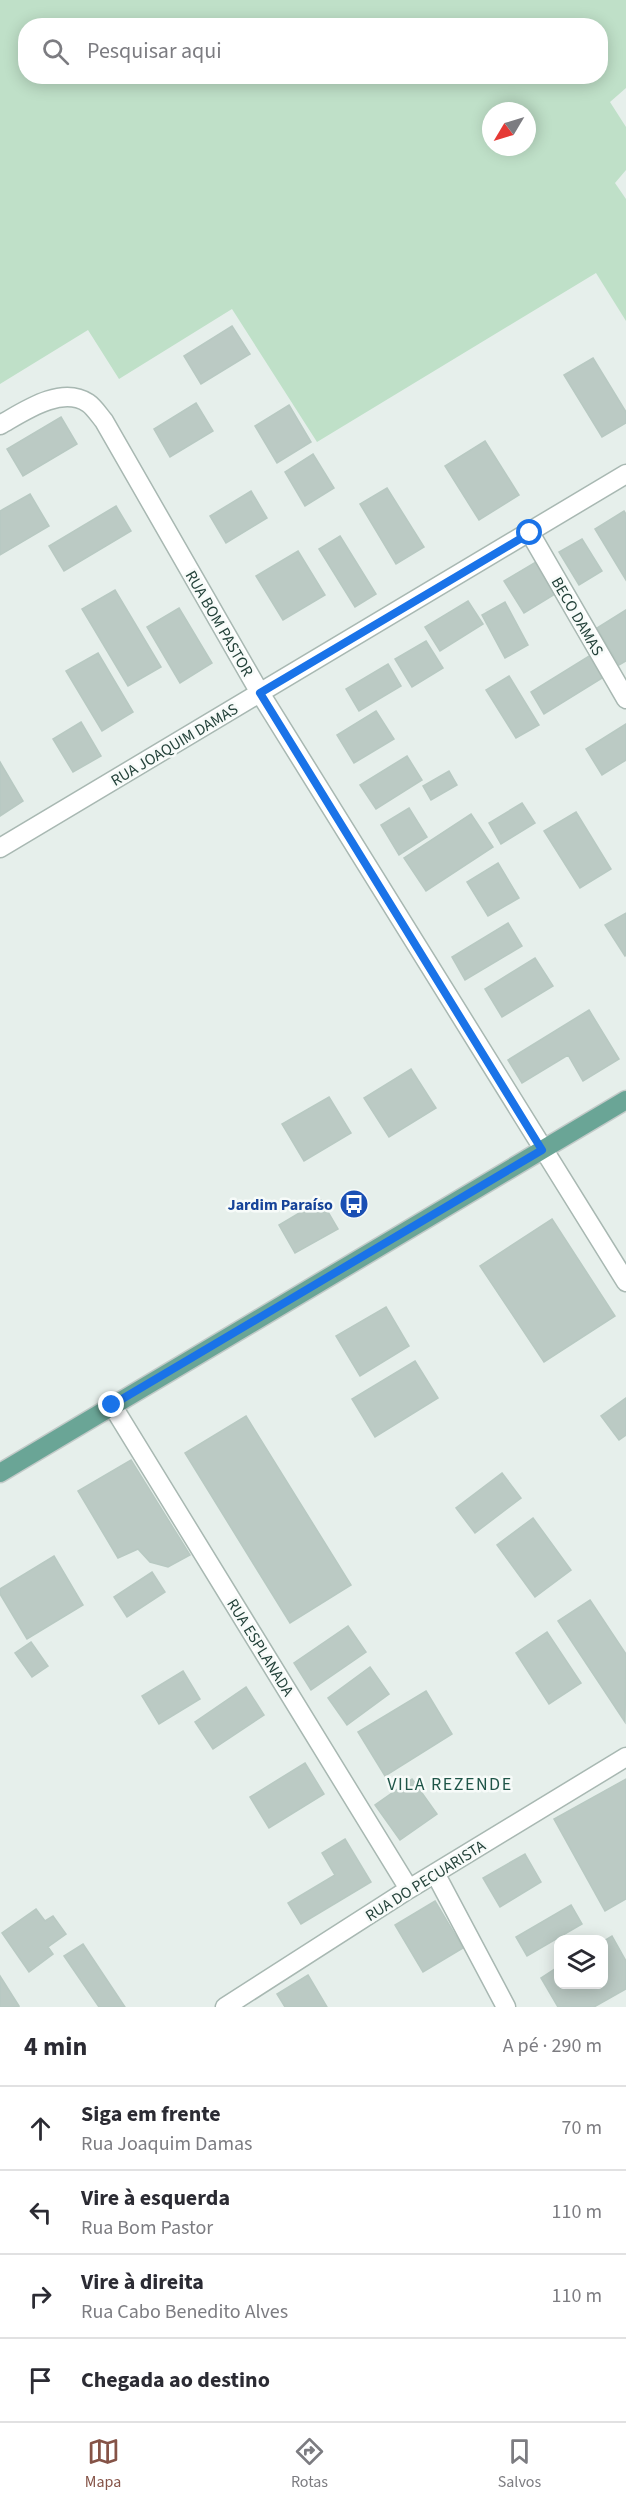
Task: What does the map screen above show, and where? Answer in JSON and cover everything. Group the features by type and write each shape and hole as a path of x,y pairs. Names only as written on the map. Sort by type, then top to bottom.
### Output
{"main road":[{"path":"0,1473 626,1100"}],"street":[{"name":"RUA BOM PASTOR","path":"0,425 32,407 55,399 75,397 89,404 104,421 260,693 626,1282"},
{"name":"RUA JOAQUIM DAMAS","path":"0,848 626,474"},
{"name":"BECO DAMAS","path":"530,533 626,699"},
{"name":"RUA ESPLANADA","path":"112,1405 409,1889"},
{"name":"RUA DO PECUARISTA","path":"225,2007 409,1889 626,1757"},
{"path":"435,1873 506,2007"}],"green space":[{"path":"0,0 626,0 626,88 610,102 626,127 626,170 615,183 626,199 626,321 596,273 317,442 232,309 119,379 88,330 0,384"}],"building":[{"path":"232,326 250,354 201,384 184,356"},
{"path":"593,358 626,412 626,423 602,437 564,375"},
{"path":"196,403 213,431 170,457 154,429"},
{"path":"289,405 311,442 277,463 255,426"},
{"path":"61,417 77,444 23,476 7,449"},
{"path":"485,441 519,495 479,520 445,466"},
{"path":"313,454 334,488 305,506 285,472"},
{"path":"387,488 424,547 396,564 360,504"},
{"path":"251,491 267,518 226,543 210,516"},
{"path":"30,494 49,526 0,555 0,511"},
{"path":"116,506 131,531 64,571 49,546"},
{"path":"624,511 626,514 626,580 595,529"},
{"path":"340,536 376,594 355,607 319,549"},
{"path":"582,539 602,571 579,585 559,552"},
{"path":"298,551 325,595 283,620 256,576"},
{"path":"541,559 560,591 524,613 504,581"},
{"path":"115,590 161,667 128,686 82,609"},
{"path":"468,601 483,624 440,651 425,627"},
{"path":"505,602 528,645 505,658 482,615"},
{"path":"179,608 212,663 180,683 147,627"},
{"path":"626,610 626,661 619,665 597,628"},
{"path":"426,641 443,668 412,687 395,659"},
{"path":"98,653 133,712 102,731 66,671"},
{"path":"594,653 607,675 544,714 531,692"},
{"path":"388,664 401,686 359,711 346,689"},
{"path":"509,676 539,725 516,738 486,690"},
{"path":"376,711 394,739 354,763 337,735"},
{"path":"81,722 101,756 73,772 53,739"},
{"path":"626,724 626,760 602,775 586,749"},
{"path":"407,756 422,780 376,809 360,785"},
{"path":"0,762 23,801 0,816"},
{"path":"449,771 457,785 431,800 423,786"},
{"path":"522,803 535,823 501,844 489,823"},
{"path":"409,808 427,837 399,855 381,825"},
{"path":"576,812 611,869 580,888 544,831"},
{"path":"471,814 493,847 426,891 404,858"},
{"path":"498,863 519,898 488,916 467,882"},
{"path":"626,913 626,955 625,956 605,925"},
{"path":"508,923 522,946 465,980 452,957"},
{"path":"535,958 553,986 502,1017 485,989"},
{"path":"589,1010 619,1059 583,1081 568,1055 522,1083 508,1060"},
{"path":"411,1069 436,1108 389,1137 364,1098"},
{"path":"329,1097 351,1133 304,1161 282,1124"},
{"path":"321,1200 338,1229 295,1253 279,1225"},
{"path":"552,1219 615,1316 544,1362 480,1266"},
{"path":"386,1307 409,1346 360,1376 336,1336"},
{"path":"415,1361 438,1398 375,1437 352,1399"},
{"path":"626,1398 626,1435 619,1440 601,1416"},
{"path":"246,1416 351,1585 290,1623 185,1453"},
{"path":"131,1460 190,1555 168,1567 150,1562 138,1549 118,1558 78,1491"},
{"path":"502,1473 521,1498 475,1533 456,1508"},
{"path":"533,1518 571,1570 535,1597 497,1545"},
{"path":"54,1556 83,1605 27,1639 0,1594 0,1589"},
{"path":"152,1572 165,1592 127,1617 114,1597"},
{"path":"590,1600 626,1654 625,1722 558,1621"},
{"path":"348,1626 366,1652 311,1690 294,1663"},
{"path":"547,1632 581,1683 549,1704 516,1653"},
{"path":"31,1642 48,1666 32,1677 15,1653"},
{"path":"370,1667 389,1694 347,1725 328,1698"},
{"path":"183,1671 200,1699 159,1724 142,1696"},
{"path":"246,1687 264,1715 213,1749 195,1722"},
{"path":"426,1691 452,1734 385,1776 358,1732"},
{"path":"305,1763 324,1794 269,1828 250,1797"},
{"path":"412,1779 437,1814 400,1840 375,1805"},
{"path":"626,1779 626,1899 605,1911 554,1819"},
{"path":"345,1839 371,1882 301,1924 288,1903 335,1875 322,1853"},
{"path":"525,1854 541,1882 500,1907 483,1878"},
{"path":"435,1901 463,1948 423,1972 395,1925"},
{"path":"571,1905 582,1924 563,1935 554,1935 554,1940 527,1956 516,1937"},
{"path":"36,1909 45,1921 53,1916 66,1934 48,1947 53,1954 29,1972 2,1933"},
{"path":"612,1936 626,1961 626,1989 594,2007 558,2007 541,1978 554,1970 554,1989 608,1989 608,1938"},
{"path":"83,1944 125,2007 99,2007 64,1956"},
{"path":"308,1975 327,2007 285,2007 277,1994"},
{"path":"0,1976 19,2006 19,2007 0,2007"}],"place":[{"name":"Jardim Paraíso","path":"354,1204"}],"district":[{"name":"VILA REZENDE","path":"450,1784"}],"route":[{"path":"112,1405 542,1150 260,693 530,533"}]}
